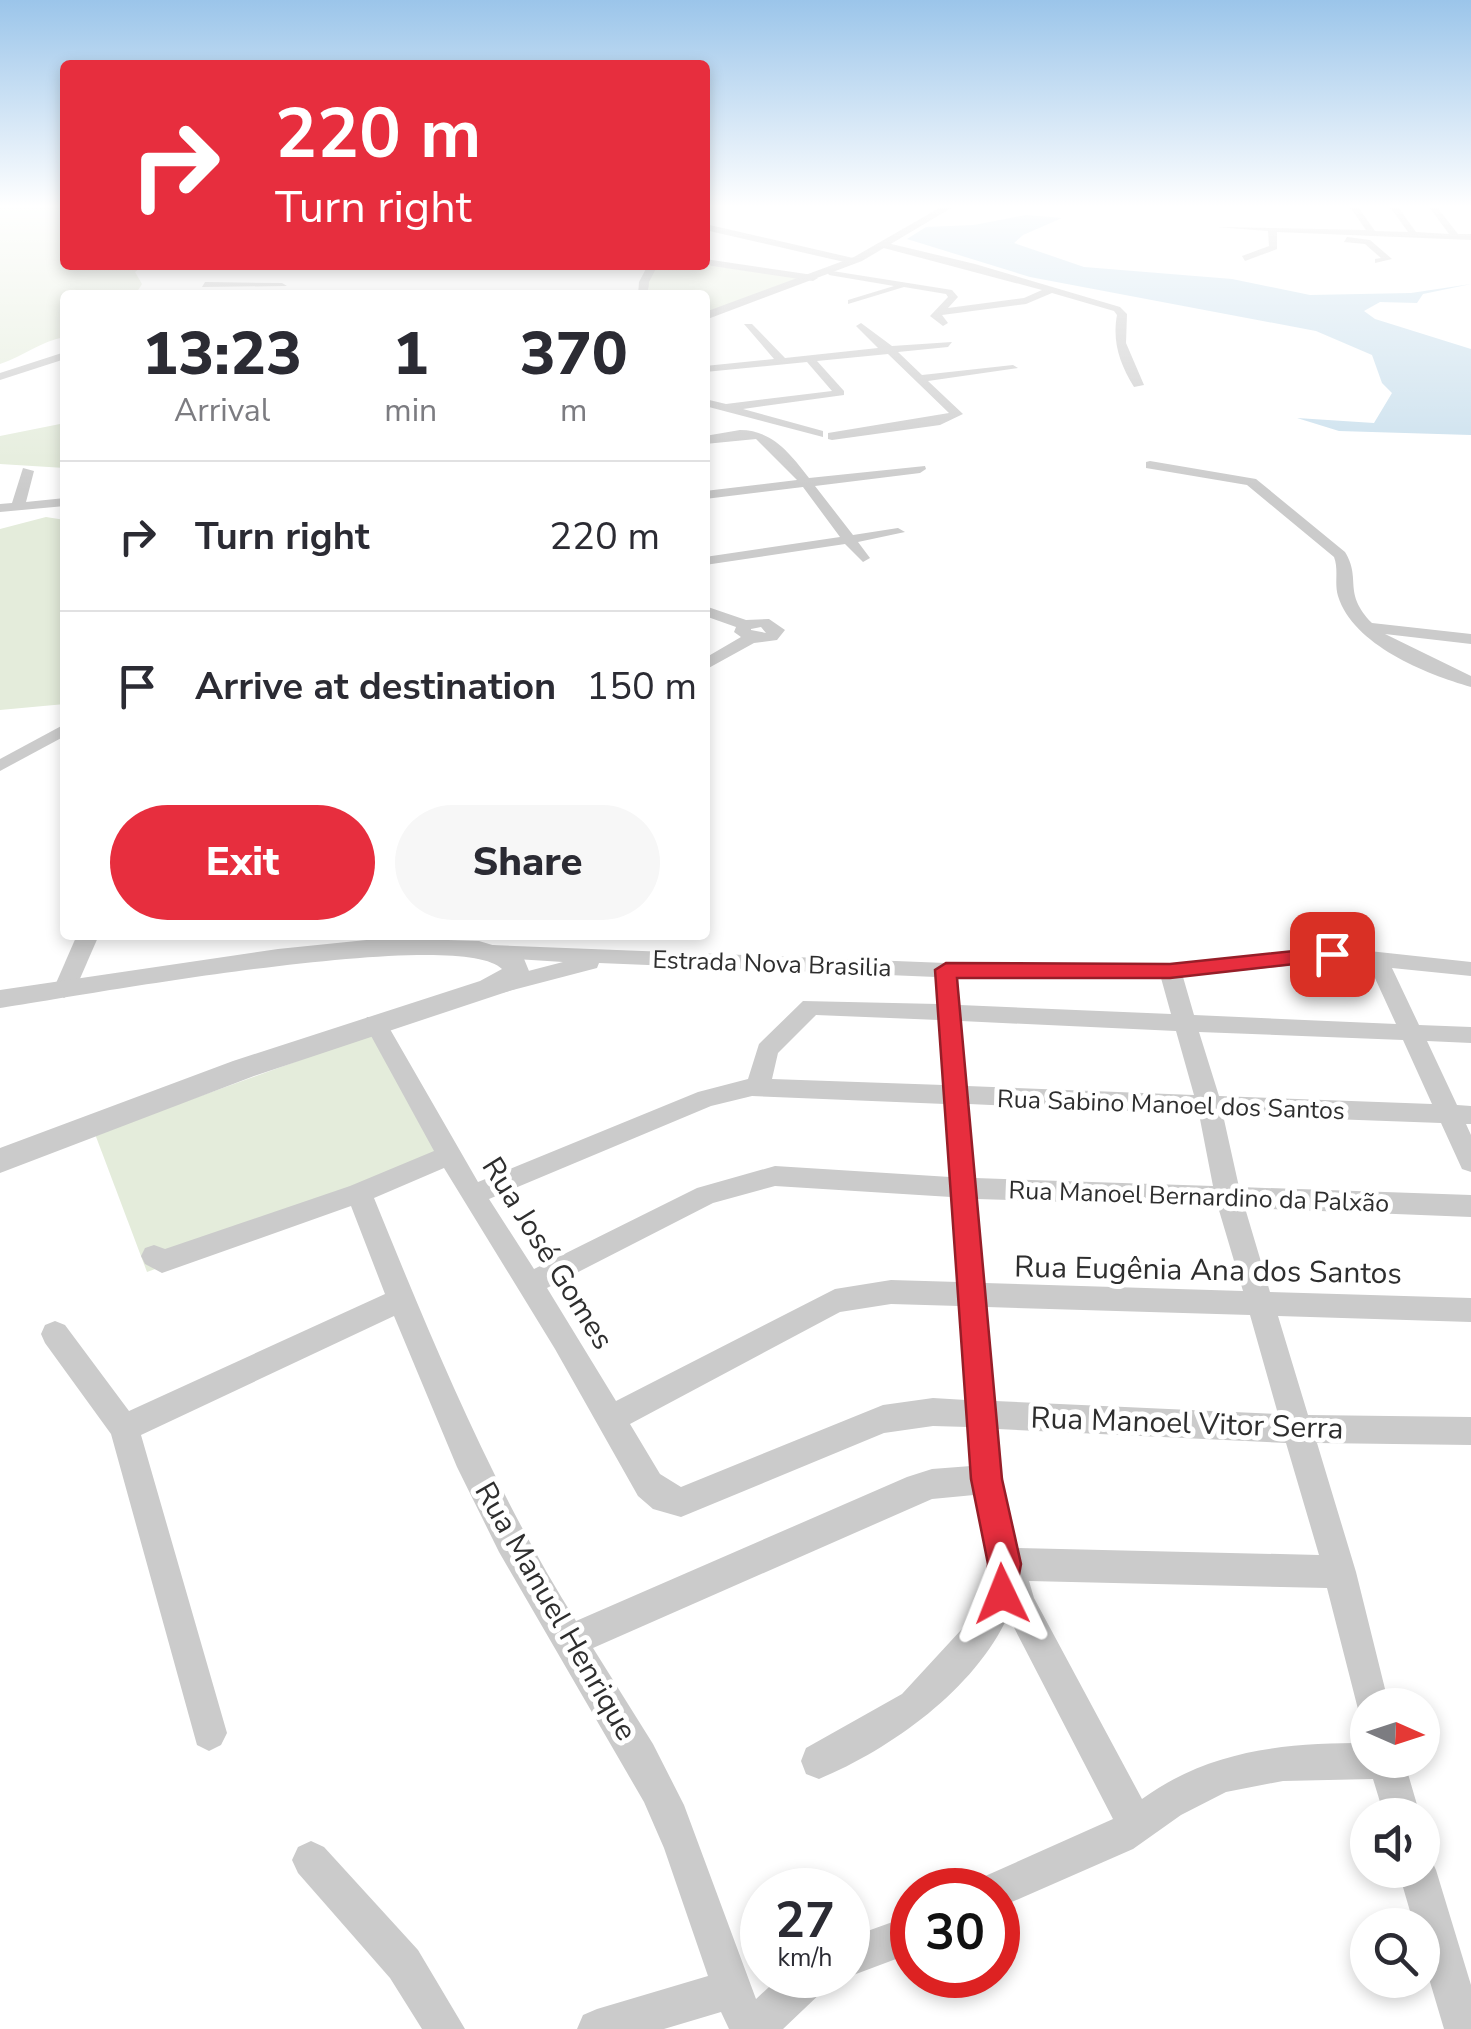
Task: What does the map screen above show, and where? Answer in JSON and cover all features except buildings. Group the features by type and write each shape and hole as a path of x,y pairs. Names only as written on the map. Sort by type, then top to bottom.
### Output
{"street":[{"path":"710,314 746,302"},
{"path":"949,302 942,317 1027,302"},
{"path":"1067,302 1121,311 1119,331 1124,366 1138,385"},
{"path":"748,326 782,360"},
{"path":"710,404 825,435 940,421 957,414 922,378 860,326"},
{"path":"710,368 948,344"},
{"path":"0,377 60,356"},
{"path":"724,408 840,393 809,358"},
{"path":"922,378 1014,368"},
{"path":"710,439 748,434 764,438 805,482 863,558"},
{"path":"1150,466 1235,478 1251,482 1270,494 1344,560 1345,596 1368,628 1402,650 1471,682"},
{"path":"710,494 920,469"},
{"path":"18,506 28,472"},
{"path":"0,508 60,502"},
{"path":"710,559 898,532"},
{"path":"710,613 748,632 710,661"},
{"path":"1368,628 1471,640"},
{"path":"1448,672 1471,674"},
{"path":"0,766 60,731"},
{"path":"64,990 86,940"},
{"name":"Estrada Nova Brasilia","path":"0,999 313,954 418,948 946,970 1170,971 1332,954 1471,969"},
{"path":"490,952 512,960 516,971 506,982 490,988"},
{"path":"1376,956 1411,1033 1460,1115 1471,1162"},
{"name":"Estrada Nova Brasilia","path":"0,1161 91,1124 374,1024 490,988 612,957"},
{"path":"946,970 987,1479 1005,1564 1037,1642 1136,1826"},
{"path":"1170,971 1209,1104 1228,1196 1257,1301 1340,1572 1368,1688"},
{"path":"758,1087 766,1050 811,1008 1471,1035"},
{"name":"Rua José Gomes","path":"374,1024 472,1195 612,1418 649,1485 664,1498 681,1502"},
{"name":"Rua Sabino Manoel dos Santos","path":"472,1195 706,1098 728,1090 758,1087 1460,1115"},
{"path":"154,1256 168,1261 359,1193 449,1156"},
{"name":"Rua Manoel Bernardino da Palxão","path":"530,1284 706,1195 776,1176 966,1188 1471,1206"},
{"name":"Rua Manuel Henrique","path":"359,1193 510,1540 657,1789 692,1870 731,1989 752,2029"},
{"name":"Rua Eugênia Ana dos Santos","path":"612,1418 835,1301 854,1295 891,1292 1471,1310"},
{"path":"124,1428 402,1299"},
{"path":"55,1334 124,1428 209,1733"},
{"name":"Rua Manoel Vitor Serra","path":"681,1502 884,1419 932,1412 1295,1429 1471,1430"},
{"path":"568,1641 907,1492 932,1484 987,1479"},
{"path":"1005,1564 1340,1572"},
{"path":"819,1761 914,1706 985,1629 1002,1594 1005,1564"},
{"path":"1020,1877 1108,1844 1176,1796 1236,1768 1265,1762 1350,1761"},
{"path":"311,1860 404,1964 445,2029"},
{"path":"1422,1888 1464,2029"},
{"path":"597,2029 731,1989"},
{"path":"752,2029 784,1998"}],"green space":[{"path":"0,302 60,302 60,338 0,364"},
{"path":"710,302 736,302 710,311"},
{"path":"60,424 60,468 0,464 0,436"},
{"path":"46,517 60,519 60,704 0,710 0,529"},
{"path":"389,1028 456,1159 147,1272 95,1134"}],"water":[{"path":"1161,302 1418,302 1380,302 1364,311 1375,319 1471,349 1471,435 1339,431 1297,418 1374,423 1392,393 1382,383 1372,355 1316,331"}],"route":[{"path":"1002,1594 1005,1564 987,1479 946,970 1170,971 1332,954"}]}
